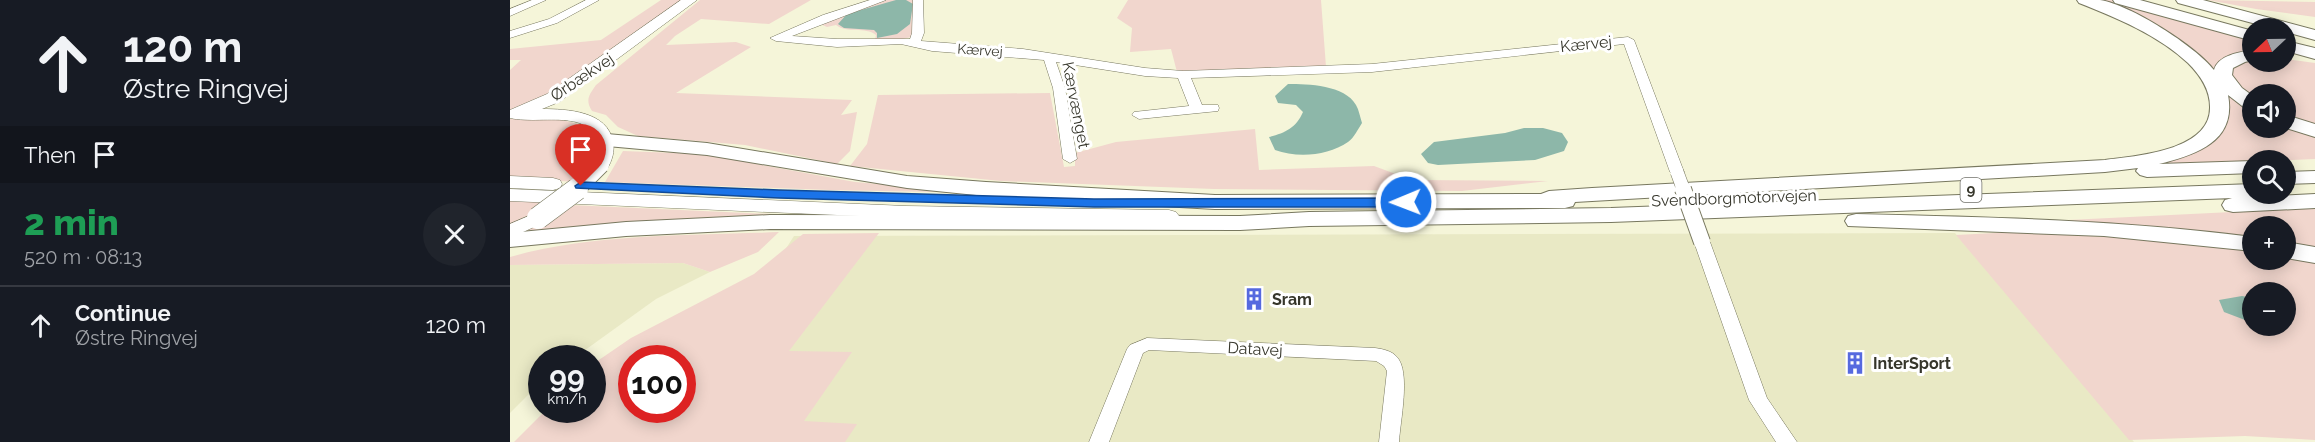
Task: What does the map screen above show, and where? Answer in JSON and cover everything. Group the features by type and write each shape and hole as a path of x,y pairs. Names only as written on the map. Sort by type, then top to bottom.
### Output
{"highway":[{"path":"1888,180 2153,159 2185,150 2211,134 2219,122 2222,111 2220,98 2214,82 2200,65 2184,51 2143,25 2085,0"},
{"path":"2121,0 2242,33"},
{"path":"2143,0 2242,27"},
{"path":"2163,0 2242,21"},
{"path":"2184,0 2315,35"},
{"path":"2198,0 2315,19"},
{"path":"2296,37 2315,42"},
{"path":"2296,42 2315,47"},
{"path":"2296,49 2315,54"},
{"path":"2296,57 2315,60"},
{"path":"2242,58 2230,61 2224,66 2223,75 2235,92 2242,97"},
{"path":"2296,124 2315,131"},
{"name":"Svendborgmotorvejen","path":"607,140 707,149 932,184 1215,202 1720,198 2242,179"},
{"path":"2296,165 2315,164"},
{"path":"1519,201 1572,196 1888,180 2242,167"},
{"path":"2296,178 2315,177"},
{"path":"2296,189 2315,188"},
{"name":"Svendborgmotorvejen","path":"675,227 817,222 1179,224 1309,219 1611,215 2242,191"},
{"path":"1791,219 1939,217 2315,201"},
{"path":"1611,215 2116,228 2186,234 2242,242"},
{"path":"510,240 675,227"},
{"path":"510,251 561,241 675,227"},
{"path":"2296,251 2315,255"}],"main road":[{"name":"Ørbækvej","path":"512,115 553,98 690,0"},
{"name":"Ørbækvej","path":"578,117 572,105 574,97 581,88 646,33"},
{"path":"510,232 538,218 573,194 601,165 606,152 607,140 602,130 578,117 560,114 512,115"},
{"path":"510,182 893,198 1094,203 1215,202"},
{"path":"510,195 894,211 1309,219"}],"street":[{"path":"510,13 540,0"},
{"path":"510,35 553,21 594,0"},
{"name":"Kærvej","path":"881,0 826,17 776,38 837,43 901,41 1050,57 1145,72 1183,75 1372,68 1628,40 1758,400 1787,442"},
{"path":"914,44 918,33 918,0"},
{"name":"Kærvænget","path":"1050,57 1050,65 1059,88 1070,159"},
{"path":"1183,75 1197,109"},
{"path":"1139,115 1214,108"},
{"name":"Datavej","path":"1099,442 1136,349 1147,344 1375,354 1385,357 1392,362 1395,371 1389,442"}],"shaded area":[{"path":"661,0 685,0 543,100 510,111 510,70 521,60 510,60 510,49 601,40"},
{"path":"700,0 811,0 769,24 701,19 675,36 666,45 736,42 751,47 676,93 852,100 841,115 857,112 850,151 837,164 745,145 638,136 618,127 606,115 592,111 589,98 596,85"},
{"path":"886,0 914,0 915,29 911,37 899,40 875,40 876,35 872,32 846,29 836,25 827,27 818,23"},
{"path":"1128,0 1321,0 1326,67 1177,72 1171,49 1130,52 1132,28 1117,18"},
{"path":"2089,0 2112,0 2242,36 2242,58 2219,67 2242,94 2242,138 2296,138 2296,129 2315,132 2315,159 2296,160 2296,150 2242,150 2242,162 2136,167 2220,129 2204,66"},
{"path":"2208,0 2315,2 2315,17 2256,9"},
{"path":"2296,60 2315,63 2315,127 2296,120 2296,84 2242,84 2242,91 2234,82 2232,72 2234,67 2242,64 2242,72 2296,72"},
{"path":"1050,93 1064,167 1075,166 1075,153 1116,142 1255,129 1259,170 1374,166 1412,180 1548,181 1462,191 1214,189 1001,181 850,166 867,144 878,95"},
{"path":"525,117 558,119 582,126 590,132 596,140 596,155 592,164 577,182 510,178 510,119"},
{"path":"623,151 702,154 855,182 986,193 605,182"},
{"path":"510,198 553,201 510,226"},
{"path":"570,205 793,215 526,231 554,217"},
{"path":"2315,208 2315,250 2296,247 2296,216 2242,216 2242,238 2048,221"},
{"path":"779,232 758,252 710,272 683,263 510,265 510,257 576,244 643,237"},
{"path":"2014,232 2149,239 2242,248 2242,270 2296,270 2296,258 2315,262 2315,440 2245,436 2129,440 1956,235"},
{"path":"879,233 789,351 852,352 804,421 857,424 845,442 514,442 533,423 606,423 606,355 618,347 618,423 696,423 696,345 621,345 754,274 803,234"},
{"path":"1955,233 2134,442 521,442 563,423 606,423 606,361 618,354 618,423 696,423 696,345 634,345 755,275 785,250 794,236"},
{"path":"683,263 710,272 656,299 592,345 528,345 528,395 510,413 510,265"}],"water":[{"path":"896,0 906,0 913,4 910,24 897,34 877,38 874,30 844,28 838,24 847,14"},
{"path":"1288,84 1325,87 1344,93 1351,98 1357,107 1362,123 1352,138 1340,147 1322,153 1302,155 1275,150 1269,137 1289,129 1303,112 1296,105 1278,103 1275,96"},
{"path":"1524,128 1543,128 1562,133 1568,142 1564,151 1535,160 1438,165 1428,163 1421,154 1434,142 1505,133"},
{"path":"2242,296 2242,319 2224,312 2219,300"}],"place":[{"name":"Sram","path":"1254,299"},
{"name":"InterSport","path":"1855,363"}],"route":[{"path":"581,186 986,201 1406,202"}]}
